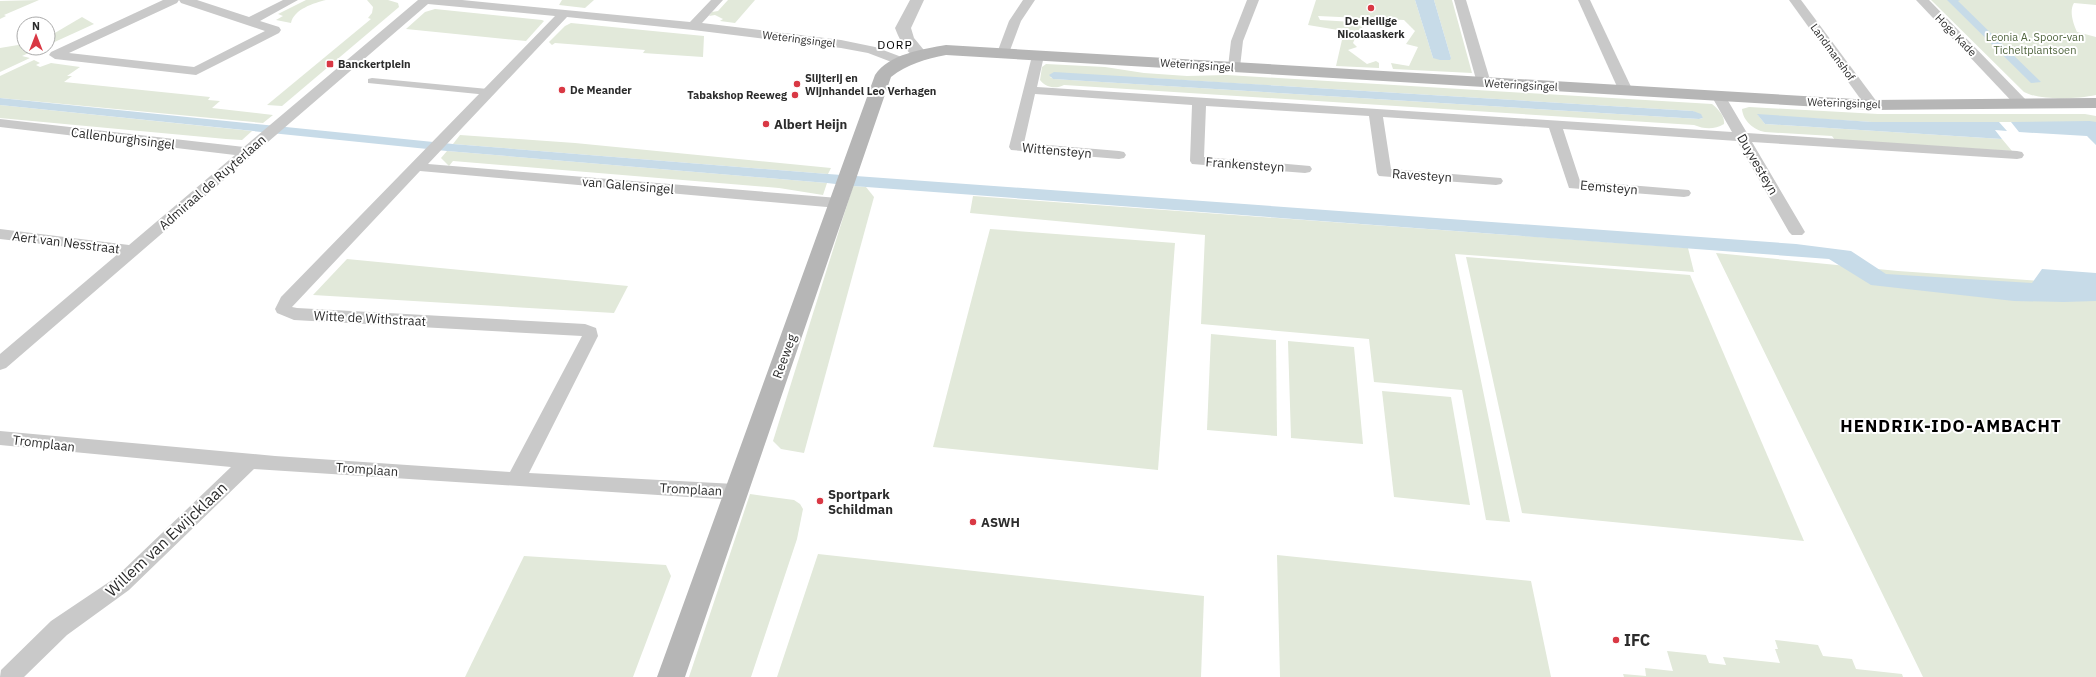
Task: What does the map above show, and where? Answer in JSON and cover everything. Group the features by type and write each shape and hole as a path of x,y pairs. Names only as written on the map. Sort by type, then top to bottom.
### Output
{"main road":[{"name":"Reeweg","path":"671,677 735,492 884,75 891,68 902,62 920,55 946,50"},
{"name":"Weteringsingel","path":"946,50 1872,105 2023,105 2096,103"}],"street":[{"path":"173,0 55,55 158,68 196,70 274,30 185,0"},
{"path":"251,21 292,0"},
{"name":"Weteringsingel","path":"425,0 693,26 855,46 871,50 902,62"},
{"name":"Admiraal de Ruyterlaan","path":"0,364 425,0"},
{"path":"542,11 554,0"},
{"path":"693,26 717,0"},
{"path":"917,0 903,28 907,39 920,55"},
{"path":"1002,53 1015,21 1029,0"},
{"path":"1234,67 1234,56 1237,41 1253,0"},
{"path":"1460,0 1484,83"},
{"path":"1584,0 1626,90"},
{"name":"Landmanshof","path":"1795,0 1872,105"},
{"name":"Hoge Kade","path":"1922,0 2023,105"},
{"name":"Witte de Withstraat","path":"516,479 590,336 590,332 585,330 294,314 283,309 287,301 418,167 441,141 564,14"},
{"name":"Wittensteyn","path":"1038,56 1016,147 1119,155"},
{"path":"372,81 488,92"},
{"path":"1030,90 2017,155"},
{"name":"Duyvesteyn","path":"1719,96 1797,232"},
{"name":"Frankensteyn","path":"1199,101 1197,160 1305,169"},
{"name":"Ravesteyn","path":"1375,112 1384,173 1496,181"},
{"name":"Callenburghsingel","path":"0,123 246,152"},
{"name":"Eemsteyn","path":"1554,124 1574,185 1684,193"},
{"name":"van Galensingel","path":"418,167 843,188"},
{"name":"Aert van Nesstraat","path":"0,234 132,250"},
{"name":"Tromplaan","path":"0,438 94,449 250,461 735,492"},
{"name":"Willem van Ewijcklaan","path":"9,677 60,628 122,584 250,461"}],"green space":[{"path":"39,0 4,15 6,16 0,19 0,1"},
{"path":"306,0 326,0 300,10 293,18 291,23 276,20 283,16 278,14"},
{"path":"367,0 388,0 398,3 399,7 282,106 267,105 371,19 368,18 372,13 373,7"},
{"path":"562,0 594,0 585,8 559,5"},
{"path":"728,0 755,0 735,23 720,21 723,19 715,15 709,16 712,12 718,11"},
{"path":"1316,0 1415,0 1433,58 1451,58 1434,0 1452,0 1472,73 1393,69 1391,63 1409,66 1418,47 1406,44 1415,31 1404,20 1318,16 1320,20 1369,23 1361,28 1356,36 1353,43 1357,47 1348,50 1367,64 1376,61 1379,63 1379,68 1336,66 1344,31 1308,25"},
{"name":"Leonia A. Spoor-van Ticheltplantsoen","path":"1931,0 2096,0 2096,5 2074,3 2072,13 2077,32 2096,37 2096,95 2069,98 2049,98 2031,95 2024,92"},
{"path":"435,9 544,21 526,41 406,29 425,12"},
{"path":"82,17 94,24 56,41 56,32"},
{"path":"571,23 704,36 703,57 643,53 645,50 555,43 552,45 549,42 565,26"},
{"path":"16,45 16,56 30,58 0,72 0,48"},
{"path":"34,60 40,63 36,65 40,67 51,63 80,67 67,76 72,76 64,82 210,97 208,100 220,101 212,108 273,115 263,123 0,98 0,76"},
{"path":"1046,64 1105,67 1144,73 1187,76 1227,75 1712,104 1722,115 1724,124 1709,128 1694,125 1064,85 1054,87 1045,85 1040,80 1042,67","holes":["1050,77 1149,78 1693,111 1703,118 1699,119 1054,79"]},
{"path":"0,105 252,131 242,140 0,118"},
{"path":"1749,107 1878,114 2085,114 2096,116 2096,122 1872,122 1758,115 1765,124 2002,139 2012,151 1835,140 1832,136 1765,132 1753,127 1744,117 1742,109"},
{"path":"460,135 575,143 831,168 828,174 453,144"},
{"path":"447,151 827,183 823,195 779,188 453,161 449,166 441,158"},
{"path":"853,186 866,187 874,197 804,453 781,449 773,441"},
{"path":"973,196 1688,248 1694,272 1455,254 1510,522 1486,520 1462,390 1374,382 1369,339 1201,324 1205,235 970,213"},
{"path":"990,229 1175,243 1158,470 933,447"},
{"path":"1716,253 1898,271 2096,285 2096,677 1923,677"},
{"path":"1466,257 1690,275 1804,541 1522,513"},
{"path":"347,259 628,286 614,313 313,295"},
{"path":"1211,334 1276,340 1277,436 1207,430"},
{"path":"1288,341 1354,347 1363,444 1291,438"},
{"path":"1382,391 1451,397 1470,505 1394,497"},
{"path":"750,494 794,500 800,504 803,509 797,539 751,677 689,677"},
{"path":"818,554 1204,596 1201,677 777,677"},
{"path":"1277,555 1531,581 1551,677 1280,677"},
{"path":"524,556 666,565 671,576 633,677 465,677"},
{"path":"1775,640 1818,645 1823,656 1852,659 1856,669 1902,674 1903,677 1624,677 1623,674 1646,676 1645,668 1673,671 1667,651 1706,655 1709,663 1726,665 1723,657 1780,663 1775,649 1778,649"}],"water":[{"path":"1415,0 1434,0 1451,58 1450,60 1433,58"},
{"path":"1947,0 1960,0 1958,1 2041,82 2031,83"},
{"path":"1054,72 1693,111 1701,114 1703,118 1699,119 1053,79 1049,75"},
{"path":"0,98 453,144 828,174 1796,244 1851,251 1886,274 2032,283 2042,269 2096,273 2096,301 2014,301 1871,285 1829,259 853,186 447,151 0,105"},
{"path":"1757,114 1872,122 1999,122 2007,131 1995,130 2002,139 1765,124"},
{"path":"2011,122 2096,122 2096,145 2087,136 2019,132"}],"place":[{"name":"De Heilige Nicolaaskerk","path":"1371,8"},
{"name":"Banckertplein","path":"330,64"},
{"name":"Slijterij en Wijnhandel Leo Verhagen","path":"797,84"},
{"name":"De Meander","path":"562,90"},
{"name":"Tabakshop Reeweg","path":"795,95"},
{"name":"Albert Heijn","path":"766,124"},
{"name":"Sportpark Schildman","path":"820,501"},
{"name":"ASWH","path":"973,522"},
{"name":"IFC","path":"1616,640"}],"district":[{"name":"DORP","path":"895,45"},
{"name":"HENDRIK-IDO-AMBACHT","path":"1951,426"}]}
